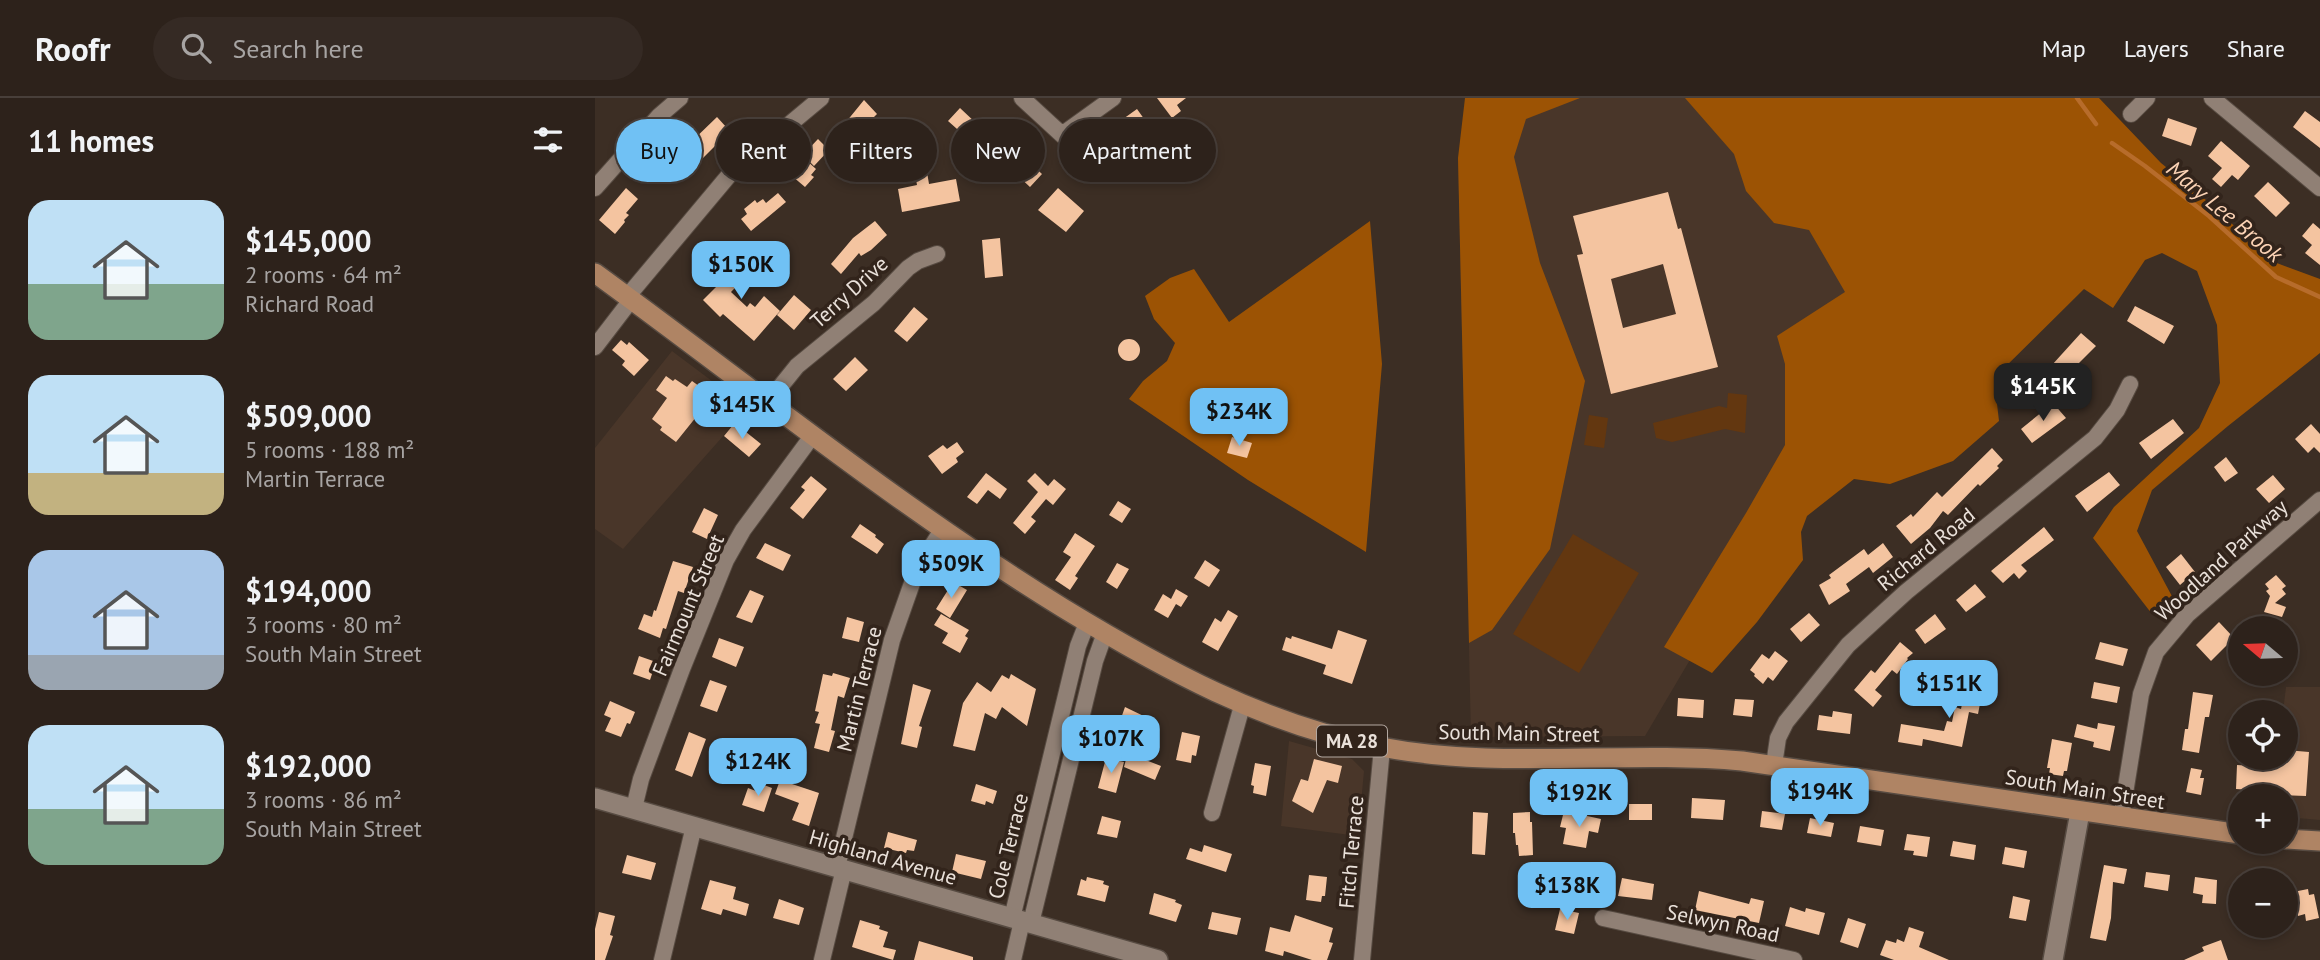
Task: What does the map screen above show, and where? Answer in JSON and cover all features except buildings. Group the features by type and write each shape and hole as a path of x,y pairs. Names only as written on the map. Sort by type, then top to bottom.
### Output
{"main road":[{"name":"South Main Street","path":"595,273 942,530 1087,623 1184,677 1243,706 1319,732 1382,748 1482,759 1662,757 1726,760 2228,832"},
{"path":"2298,840 2320,841"}],"street":[{"path":"595,188 664,110 680,98"},
{"path":"595,347 629,298 730,174 821,98"},
{"path":"1022,98 1059,131"},
{"path":"1085,119 1113,98"},
{"path":"2131,114 2147,98"},
{"path":"2212,98 2320,188"},
{"name":"Terry Drive","path":"768,402 797,366 874,303 908,268 937,254"},
{"name":"Richard Road","path":"1775,765 1778,738 1786,722 1848,645 1906,592 2095,438 2117,410 2130,384"},
{"name":"Fairmount Street","path":"633,808 682,669 726,560 743,530 813,435"},
{"name":"Woodland Parkway","path":"2121,818 2141,694 2155,652 2187,615 2320,500"},
{"name":"Martin Terrace","path":"822,960 892,640 917,569 942,530"},
{"name":"Cole Terrace","path":"1013,960 1079,641 1087,623"},
{"name":"Cole Terrace","path":"1022,921 1094,661 1105,633"},
{"path":"1212,813 1243,706"},
{"name":"Fitch Terrace","path":"1362,960 1382,748"},
{"name":"Highland Avenue","path":"595,797 1159,960"},
{"path":"2053,960 2080,812"},
{"path":"662,960 694,826"},
{"name":"Selwyn Road","path":"1603,918 1794,960"}],"shaded area":[{"path":"1465,98 1580,98 1526,119 1514,157 1540,263 1585,381 1550,549 1492,630 1469,643 1458,158"},
{"path":"1534,98 2037,98 1756,548 1645,736 1471,737 1458,158"},
{"path":"1685,98 2099,98 2161,163 2274,262 2320,279 2320,353 2152,490 2137,531 2174,600 2152,614 2093,538 2114,507 2199,428 2220,383 2217,325 2197,271 2162,253 2145,260 2113,308 2084,289 1994,378 1999,421 1953,461 1890,484 1854,479 1807,516 1801,532 1803,560 1757,622 1712,673 1664,647 1785,445 1785,364 1777,336 1845,292 1809,230 1774,223 1746,191 1734,154"},
{"path":"1370,221 1382,364 1366,552 1248,480 1129,399 1143,381 1167,361 1175,343 1154,319 1145,296 1170,278 1194,269 1229,322"},
{"path":"672,351 748,408 623,549 595,529 595,448"},
{"path":"1728,393 1747,395 1745,433 1725,429 1672,442 1656,438 1653,423 1719,406 1727,408"},
{"path":"1589,415 1608,418 1604,448 1584,445"},
{"path":"1573,534 1639,573 1579,673 1513,634"},
{"path":"2286,687 2320,687 2320,820 2298,818 2298,784 2275,784 2276,770 2298,770 2298,700 2284,700"},
{"path":"1289,741 1352,759 1364,771 1358,836 1281,826"}],"waterway":[{"name":"Mary Lee Brook","path":"2077,98 2096,124"},
{"name":"Mary Lee Brook","path":"2112,143 2209,216 2276,277 2320,297"}]}
